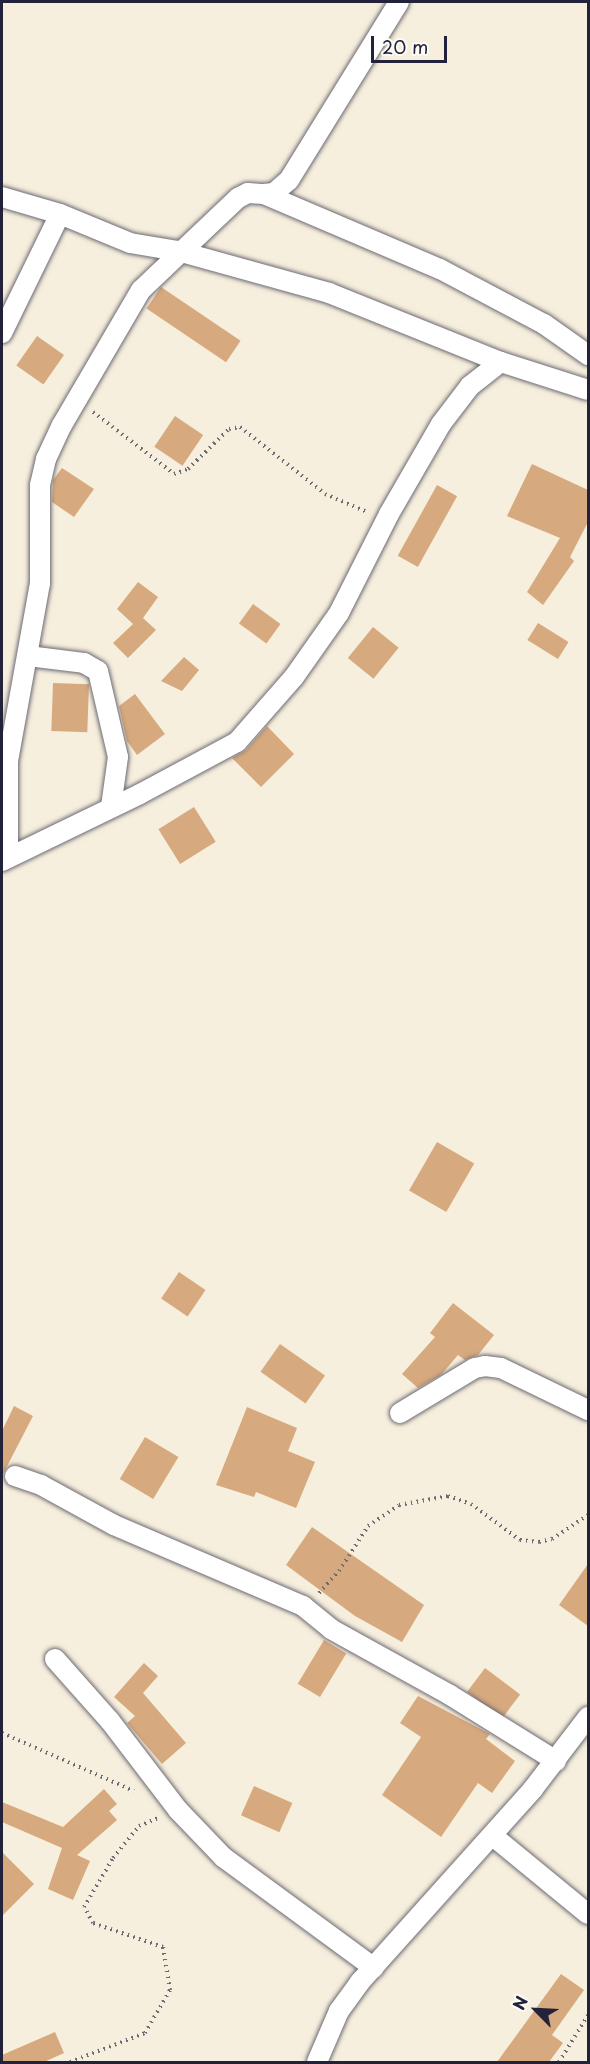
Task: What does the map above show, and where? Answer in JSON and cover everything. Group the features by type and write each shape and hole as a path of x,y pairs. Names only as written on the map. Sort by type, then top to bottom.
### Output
{"street":[{"path":"399,2 289,180 274,193 248,193 238,198 178,250 141,290 54,441 42,474 40,583 8,761 5,859 237,742 320,642 441,424 470,386 501,362"},
{"path":"264,194 440,269 544,324 588,355"},
{"path":"2,197 60,214 130,243 178,250 329,293 501,362 588,390"},
{"path":"2,333 60,214"},
{"path":"28,656 84,663 98,671 118,757 111,807"},
{"path":"400,1413 475,1368 485,1366 501,1368 588,1410"},
{"path":"15,1476 41,1485 114,1525 303,1606 332,1629 450,1695 556,1761"},
{"path":"55,1659 110,1721 178,1810 223,1857 374,1968"},
{"path":"317,2062 339,2011 417,1915 493,1836 556,1761 588,1718"},
{"path":"493,1836 588,1914"}],"path":[{"path":"77,400 174,474 184,473 223,434 240,428 325,494 358,509 389,514"},
{"path":"303,1606 339,1571 368,1526 399,1505 448,1496 471,1504 520,1540 539,1542 552,1539 588,1515"},
{"path":"2,1733 137,1792"},
{"path":"70,2062 145,2033 170,1990 163,1947 93,1923 84,1907 113,1858 139,1826 178,1810"},
{"path":"559,2062 588,2015"}],"building":[{"path":"161,287 241,341 226,362 146,309"},
{"path":"37,336 64,355 43,384 16,365"},
{"path":"175,416 203,435 182,466 154,447"},
{"path":"532,464 588,490 588,522 570,557 574,561 543,605 527,592 560,538 507,516"},
{"path":"62,468 94,489 74,517 52,502 53,480"},
{"path":"437,485 457,496 418,567 398,556"},
{"path":"138,582 158,597 143,618 156,630 128,658 113,643 133,624 117,609"},
{"path":"253,604 281,624 266,643 239,623"},
{"path":"538,623 569,642 558,659 527,640"},
{"path":"373,627 399,648 373,679 348,658"},
{"path":"184,657 199,670 182,691 161,681"},
{"path":"53,683 89,684 87,732 51,731"},
{"path":"135,694 165,734 137,755 127,741 119,706"},
{"path":"267,726 294,754 261,787 232,758 246,750"},
{"path":"194,807 216,842 180,864 158,829"},
{"path":"437,1142 474,1164 446,1212 409,1190"},
{"path":"179,1272 206,1290 188,1316 161,1299"},
{"path":"453,1303 494,1335 478,1355 465,1360 458,1355 441,1375 418,1388 402,1374 435,1337 430,1333"},
{"path":"280,1344 325,1376 306,1403 260,1372"},
{"path":"14,1406 33,1416 2,1476 2,1431"},
{"path":"247,1407 297,1428 288,1451 315,1462 296,1508 256,1492 254,1497 216,1485"},
{"path":"145,1437 178,1457 153,1499 120,1479"},
{"path":"312,1527 424,1605 402,1642 355,1616 286,1565"},
{"path":"588,1564 588,1626 559,1605"},
{"path":"324,1640 346,1653 320,1697 298,1684"},
{"path":"144,1663 158,1676 143,1693 186,1743 162,1764 127,1723 135,1716 114,1697"},
{"path":"485,1668 520,1694 502,1718 467,1692"},
{"path":"418,1696 490,1734 486,1739 515,1761 492,1793 478,1783 441,1837 382,1795 421,1737 400,1723"},
{"path":"254,1786 292,1803 279,1832 241,1815"},
{"path":"104,1789 117,1804 109,1811 117,1820 77,1855 90,1861 73,1900 48,1889 62,1848 2,1822 2,1802 63,1827"},
{"path":"2,1852 34,1884 2,1916"},
{"path":"561,1974 584,1990 552,2035 563,2043 549,2062 497,2062"},
{"path":"55,2032 64,2053 44,2062 2,2062 2,2055"}]}
